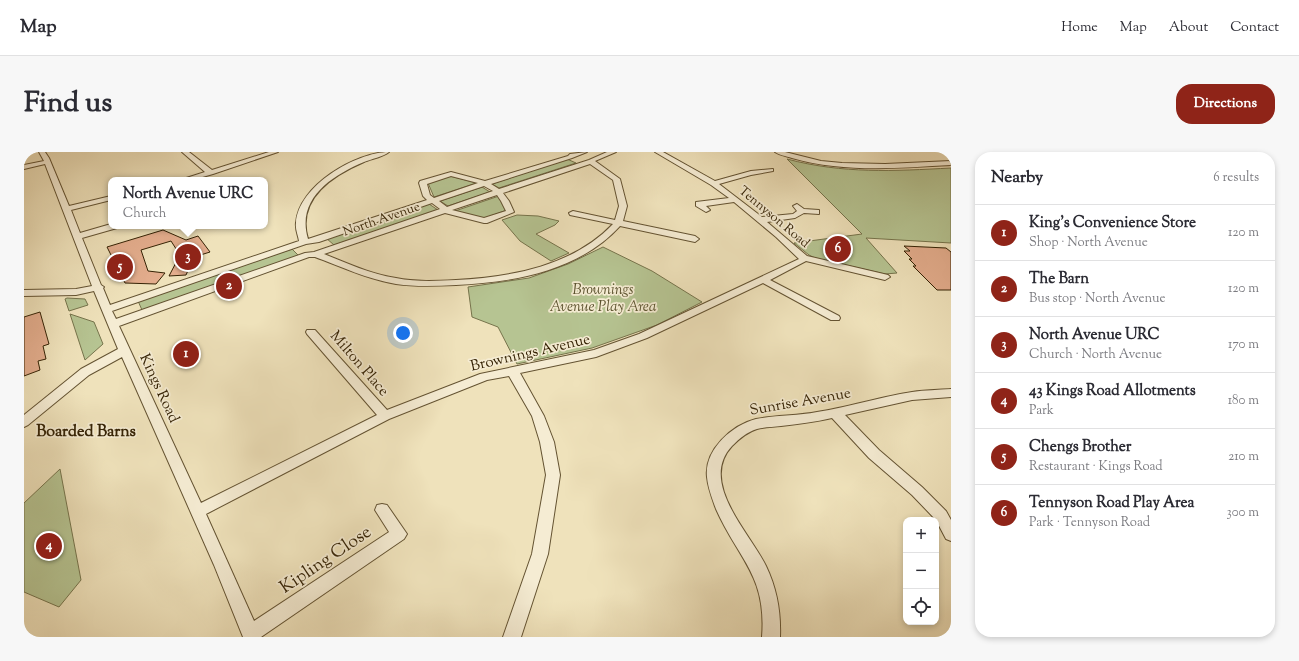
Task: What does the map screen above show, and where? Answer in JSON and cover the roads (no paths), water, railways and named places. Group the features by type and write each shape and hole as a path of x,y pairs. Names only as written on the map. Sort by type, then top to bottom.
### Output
{"street":[{"name":"Kings Road","path":"42,152 67,209 124,351 198,511 251,635"},
{"path":"185,152 211,173"},
{"path":"196,177 275,152"},
{"path":"386,152 361,160 331,176 308,198 302,210 300,223 302,244 297,250 298,252 312,255 366,274 396,281 426,284 487,281 527,274 561,262 588,249 606,236 618,223 623,206 616,179 589,161 573,160 576,153 590,155 589,161"},
{"name":"North Avenue","path":"113,324 613,152"},
{"name":"Tennyson Road","path":"658,152 714,183 761,220 804,258 885,277"},
{"path":"778,152 796,154 833,165 865,167 951,164"},
{"name":"North Avenue","path":"107,308 576,153"},
{"path":"24,167 47,162"},
{"path":"714,183 751,173 771,170"},
{"name":"North Avenue","path":"451,174 484,184 502,196 510,212 484,221 444,210 427,196 423,183 451,174"},
{"path":"692,197 706,210"},
{"path":"67,209 108,199"},
{"path":"699,204 736,200"},
{"path":"761,220 795,216 799,209 816,212"},
{"path":"573,213 695,239"},
{"path":"78,236 108,228"},
{"name":"North Avenue","path":"316,240 325,242 327,247 325,250"},
{"name":"Brownings Avenue","path":"198,511 385,416 484,377 596,353 642,336 764,280 802,261 804,258"},
{"path":"764,280 835,318"},
{"path":"24,293 57,294 99,287"},
{"name":"Milton Place","path":"311,332 385,416"},
{"path":"24,422 85,372 124,351"},
{"path":"512,370 538,416 547,442 553,475 540,554 512,637"},
{"name":"Sunrise Avenue","path":"771,637 772,622 769,598 761,571 717,495 712,477 714,461 721,449 734,435 749,426 816,417 912,396 951,394"},
{"path":"835,413 874,454 917,491 940,516 951,534"},
{"name":"Kipling Close","path":"251,635 399,534 382,510"}],"place":[{"name":"Tennyson Road Play Area","path":"838,249"},
{"name":"North Avenue URC","path":"188,257"},
{"name":"Chengs Brother","path":"120,267"},
{"name":"The Barn","path":"229,286"},
{"name":"King's Convenience Store","path":"186,354"},
{"name":"43 Kings Road Allotments","path":"49,546"}],"district":[{"name":"Boarded Barns","path":"86,430"}],"park label":[{"name":"Brownings Avenue Play Area","path":"603,298"}]}
